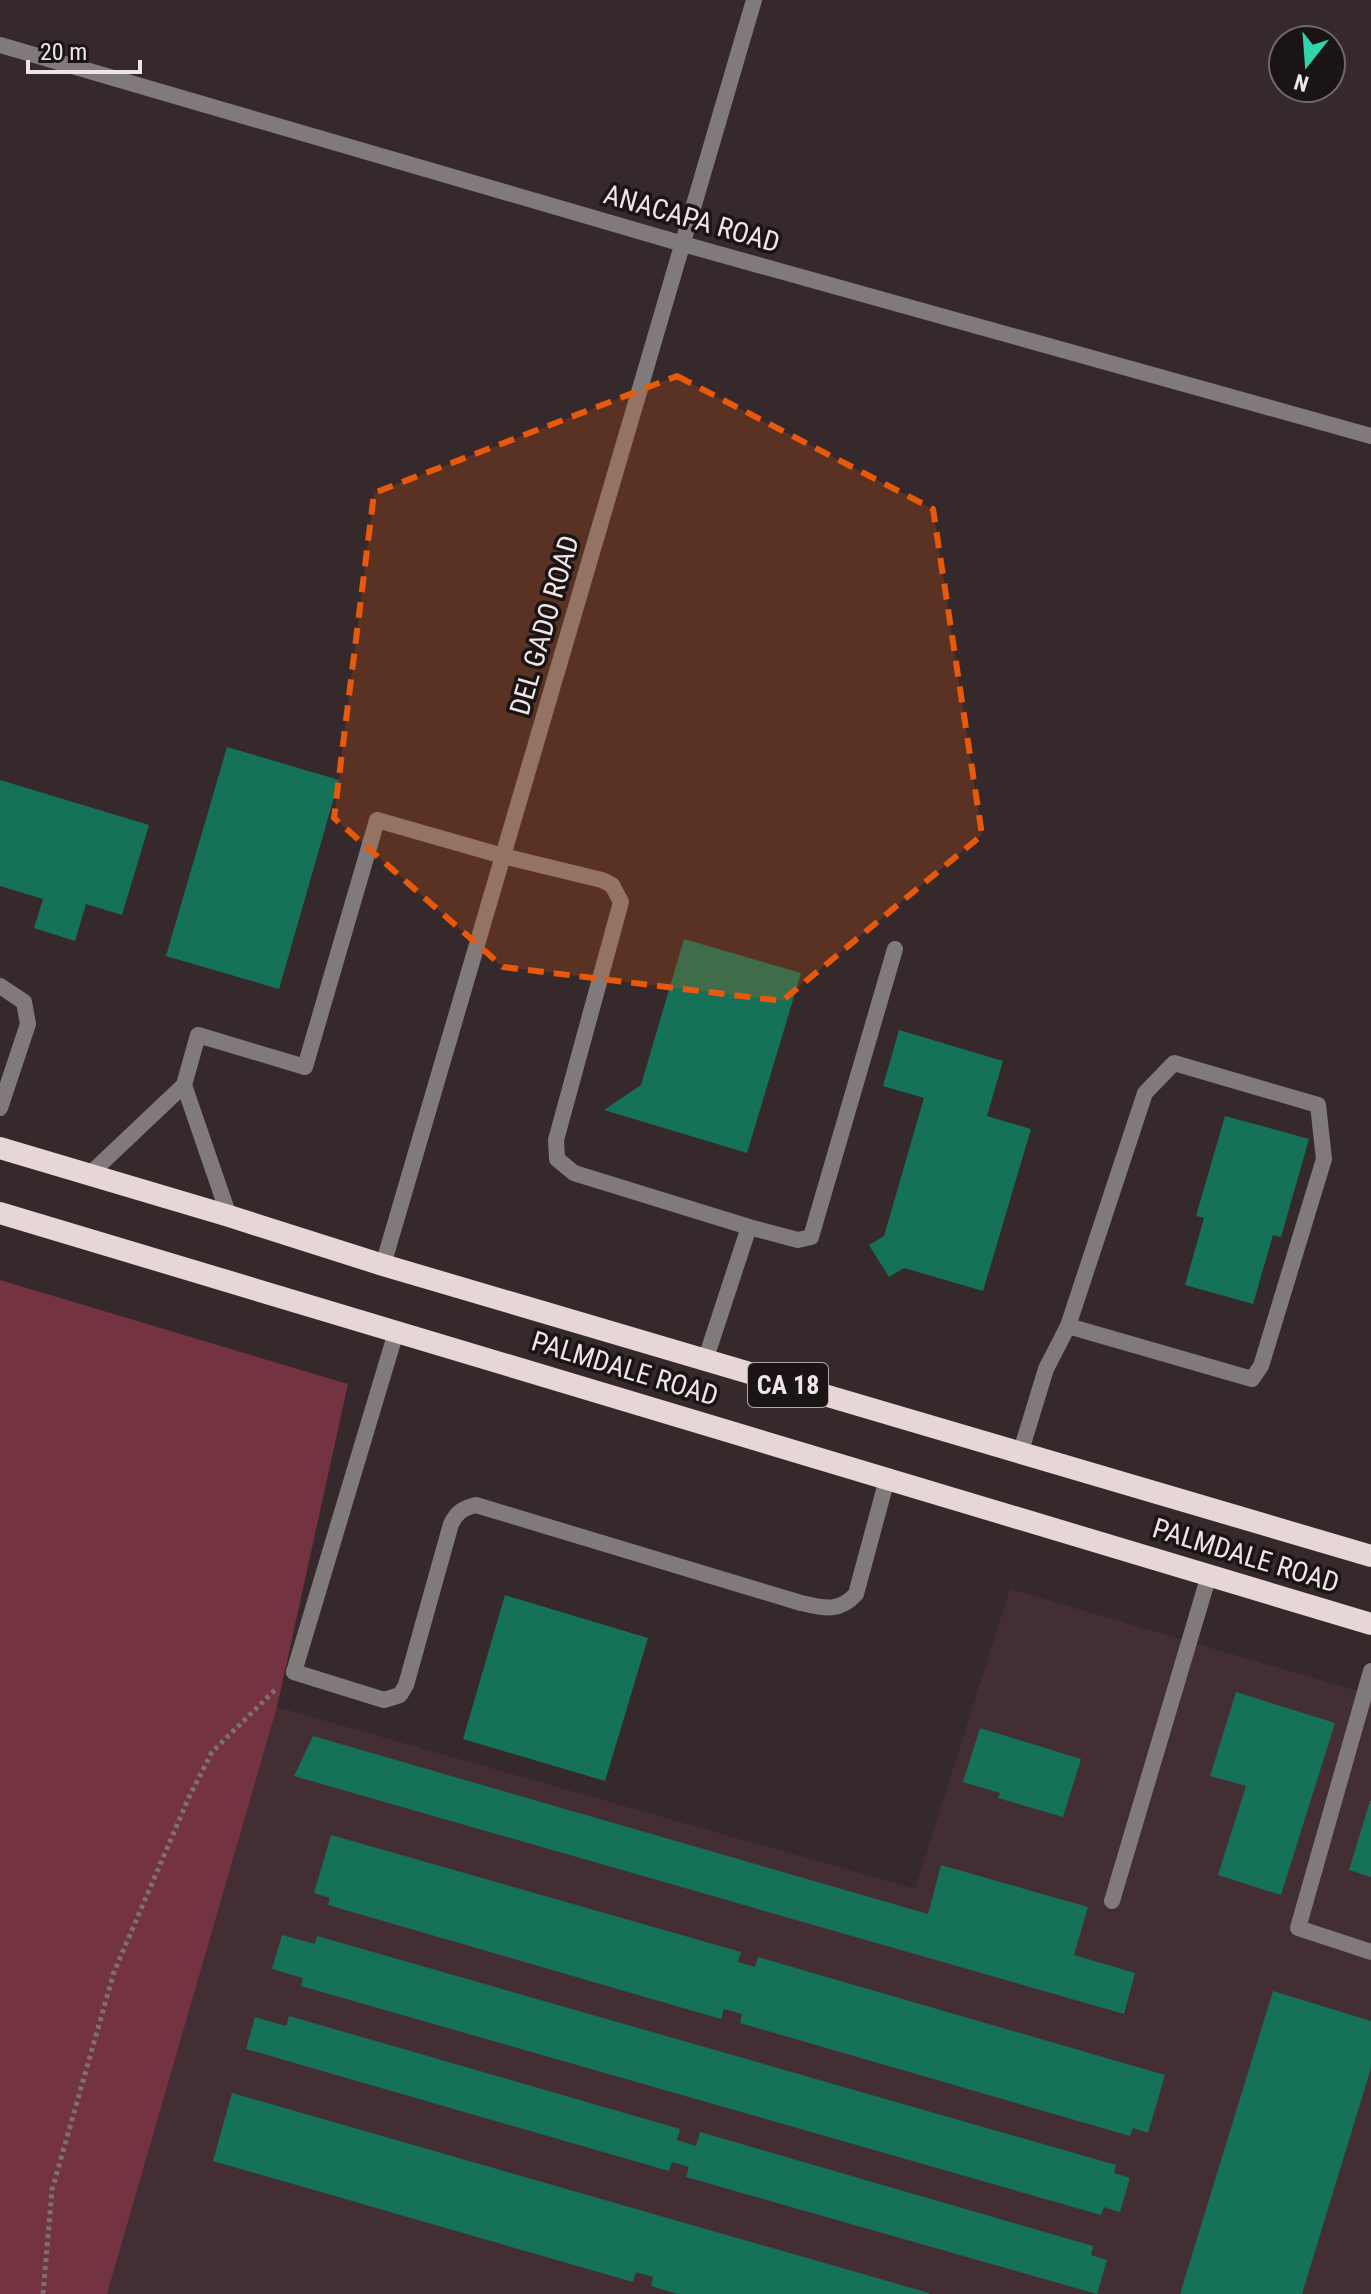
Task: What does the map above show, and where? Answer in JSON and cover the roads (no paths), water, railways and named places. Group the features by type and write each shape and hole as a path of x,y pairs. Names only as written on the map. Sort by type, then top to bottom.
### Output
{"highway":[{"name":"PALMDALE ROAD","path":"0,1148 705,1361 1371,1556"},
{"name":"PALMDALE ROAD","path":"0,1213 1371,1624"}],"street":[{"name":"DEL GADO ROAD","path":"383,1265 754,0"},
{"name":"ANACAPA ROAD","path":"0,45 683,244 1371,436"},
{"path":"90,1174 184,1085 198,1035 305,1067 377,820 612,885 621,902 556,1140 557,1159 574,1173 798,1240 811,1237 895,949"},
{"path":"0,986 24,1002 28,1024 0,1108"},
{"path":"1020,1454 1046,1369 1068,1326 1145,1093 1174,1063 1318,1105 1324,1159 1261,1366 1252,1379 1068,1326"},
{"path":"184,1085 229,1216"},
{"path":"705,1361 749,1227"},
{"path":"396,1332 294,1672 384,1700 400,1695 406,1685 451,1524 463,1508 476,1505 821,1608 847,1604 856,1594 887,1479"},
{"path":"1112,1901 1209,1575"},
{"path":"1371,1671 1298,1928 1371,1952"}]}
